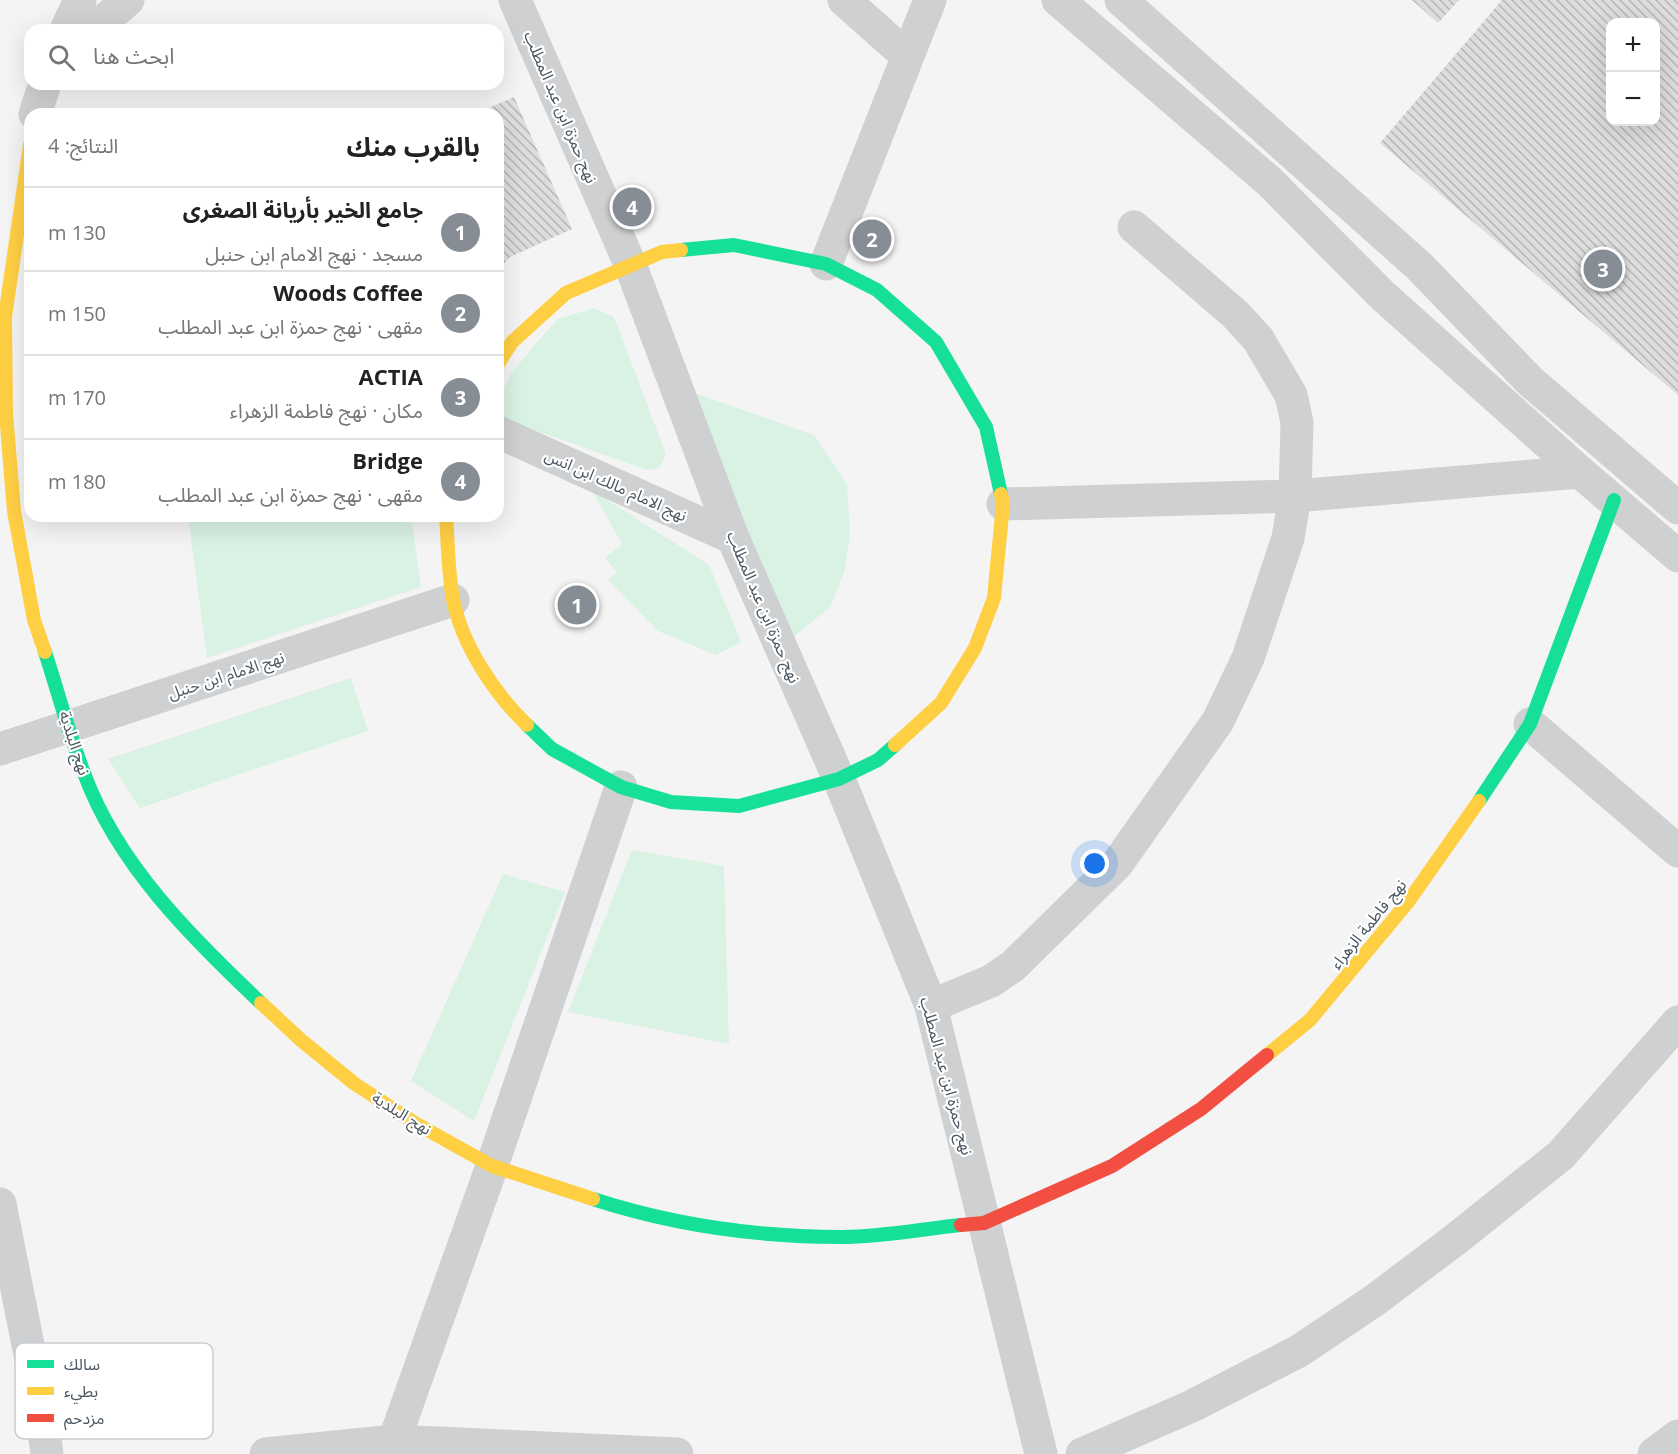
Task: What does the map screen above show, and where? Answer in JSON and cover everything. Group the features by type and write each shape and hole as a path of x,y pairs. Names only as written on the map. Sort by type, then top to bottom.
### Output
{"street":[{"path":"69,24 80,0"},
{"path":"100,24 128,0"},
{"name":"نهج حمزة ابن عبد المطلب","path":"515,0 630,264 733,538 839,779 931,1006 1041,1454"},
{"path":"844,0 908,56"},
{"path":"826,264 930,0"},
{"path":"1058,0 1270,182 1382,295 1580,472 1678,556"},
{"path":"1121,0 1420,267 1530,381 1678,508"},
{"path":"37,108 43,90"},
{"name":"نهج البلدية","path":"24,180 4,317 6,413 14,511 34,620 84,774 108,824 138,871 215,958 302,1041 355,1084 415,1123 492,1166"},
{"path":"931,1006 991,981 1012,966 1117,864 1161,806 1218,722 1248,658 1288,538 1296,496 1297,422 1291,395 1279,371 1258,339 1235,314 1134,227"},
{"path":"446,522 453,600 471,649 508,706 552,749 621,787 671,802 739,806 839,779 878,760 941,703 975,648 994,598 1003,504 986,427 936,342 877,290 826,264 734,245 662,252 566,293 512,342 504,355"},
{"name":"نهج الامام مالك ابن انس","path":"504,435 733,538"},
{"path":"1003,504 1296,496 1580,472"},
{"name":"نهج فاطمة الزهراء","path":"492,1166 599,1201 731,1231 843,1238 984,1223 1112,1166 1202,1109 1310,1020 1408,902 1530,724 1614,500"},
{"name":"نهج الامام ابن حنبل","path":"0,749 453,600"},
{"path":"1530,724 1678,851"},
{"path":"393,1441 492,1166 621,787"},
{"path":"1082,1454 1192,1406 1299,1351 1375,1300 1561,1155 1678,1022"},
{"path":"0,1204 13,1340"},
{"path":"1654,1454 1678,1436"},
{"path":"43,1439 47,1454"},
{"path":"266,1454 393,1441 677,1454"}],"green space":[{"path":"594,308 614,317 666,454 659,468 647,470 504,419 504,388 512,372 558,319"},
{"path":"689,391 814,435 847,484 850,535 844,572 831,606 791,639"},
{"path":"592,490 709,565 741,642 716,655 658,631 608,580 617,572 605,558 622,544"},
{"path":"189,522 412,523 421,587 207,658"},
{"path":"351,678 368,731 140,808 108,759"},
{"path":"632,850 724,866 729,1044 568,1012"},
{"path":"503,874 565,892 474,1121 411,1081"}],"building":[{"path":"1412,0 1459,0 1438,23"},
{"path":"1502,0 1678,0 1678,395 1380,143"},
{"path":"514,97 572,229 510,257 504,264 504,108 489,108"}],"traffic: fast":[{"path":"681,250 734,245 826,264 877,290 936,342 986,427 1001,494"},
{"path":"1479,801 1530,724 1614,500"},
{"path":"45,652 84,773 98,806 116,838 136,869 183,926 261,1003"},
{"path":"527,725 552,749 621,787 671,802 739,806 839,779 878,760 895,745"},
{"path":"593,1199 654,1216 716,1228 779,1235 857,1237 961,1225"}],"traffic: slow":[{"path":"24,186 5,317 6,413 14,511 34,620 45,652"},
{"path":"504,355 512,342 566,293 662,252 681,250"},
{"path":"895,745 941,703 975,648 994,598 1003,504 1001,494"},
{"path":"446,522 451,589 464,634 491,683 527,725"},
{"path":"1267,1055 1310,1020 1408,902 1479,801"},
{"path":"261,1003 302,1041 355,1084 415,1123 492,1166 593,1199"}],"traffic: jam":[{"path":"961,1225 984,1223 1112,1166 1201,1109 1267,1055"}],"place":[{"name":"Bridge","path":"632,207"},
{"name":"Woods Coffee","path":"872,239"},
{"name":"ACTIA","path":"1603,269"},
{"name":"جامع الخير بأريانة الصغرى","path":"577,605"}]}
